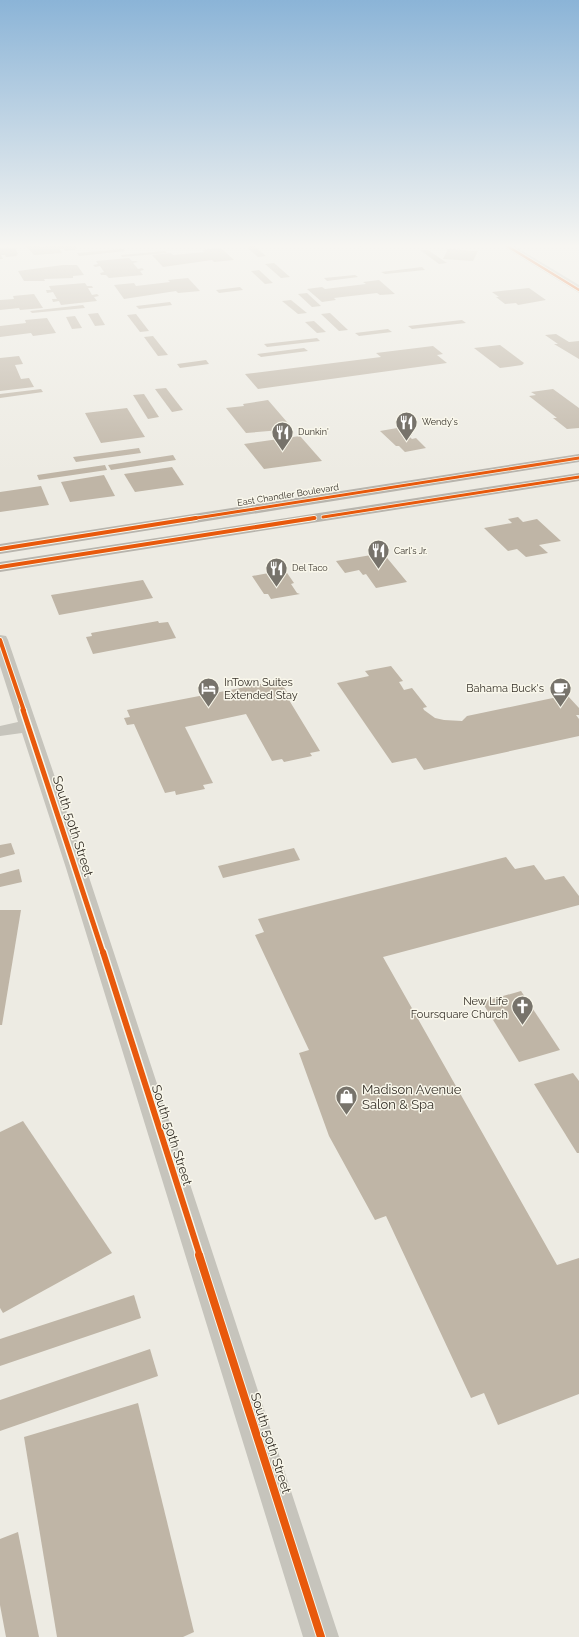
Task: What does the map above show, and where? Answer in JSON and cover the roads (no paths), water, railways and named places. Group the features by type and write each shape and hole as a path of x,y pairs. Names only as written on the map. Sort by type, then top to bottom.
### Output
{"main road":[{"name":"East Chandler Boulevard","path":"0,549 579,458"},
{"path":"0,567 579,477"}],"street":[{"name":"South 50th Street","path":"0,640 76,868 321,1637"},
{"path":"0,731 28,726"}],"place":[{"name":"Wendy's","path":"406,442"},
{"name":"Dunkin'","path":"283,452"},
{"name":"Carl's Jr.","path":"379,570"},
{"name":"Del Taco","path":"277,588"},
{"name":"InTown Suites Extended Stay","path":"208,708"},
{"name":"Bahama Buck's","path":"560,708"},
{"name":"New Life Foursquare Church","path":"523,1026"},
{"name":"Madison Avenue Salon & Spa","path":"347,1116"}]}
